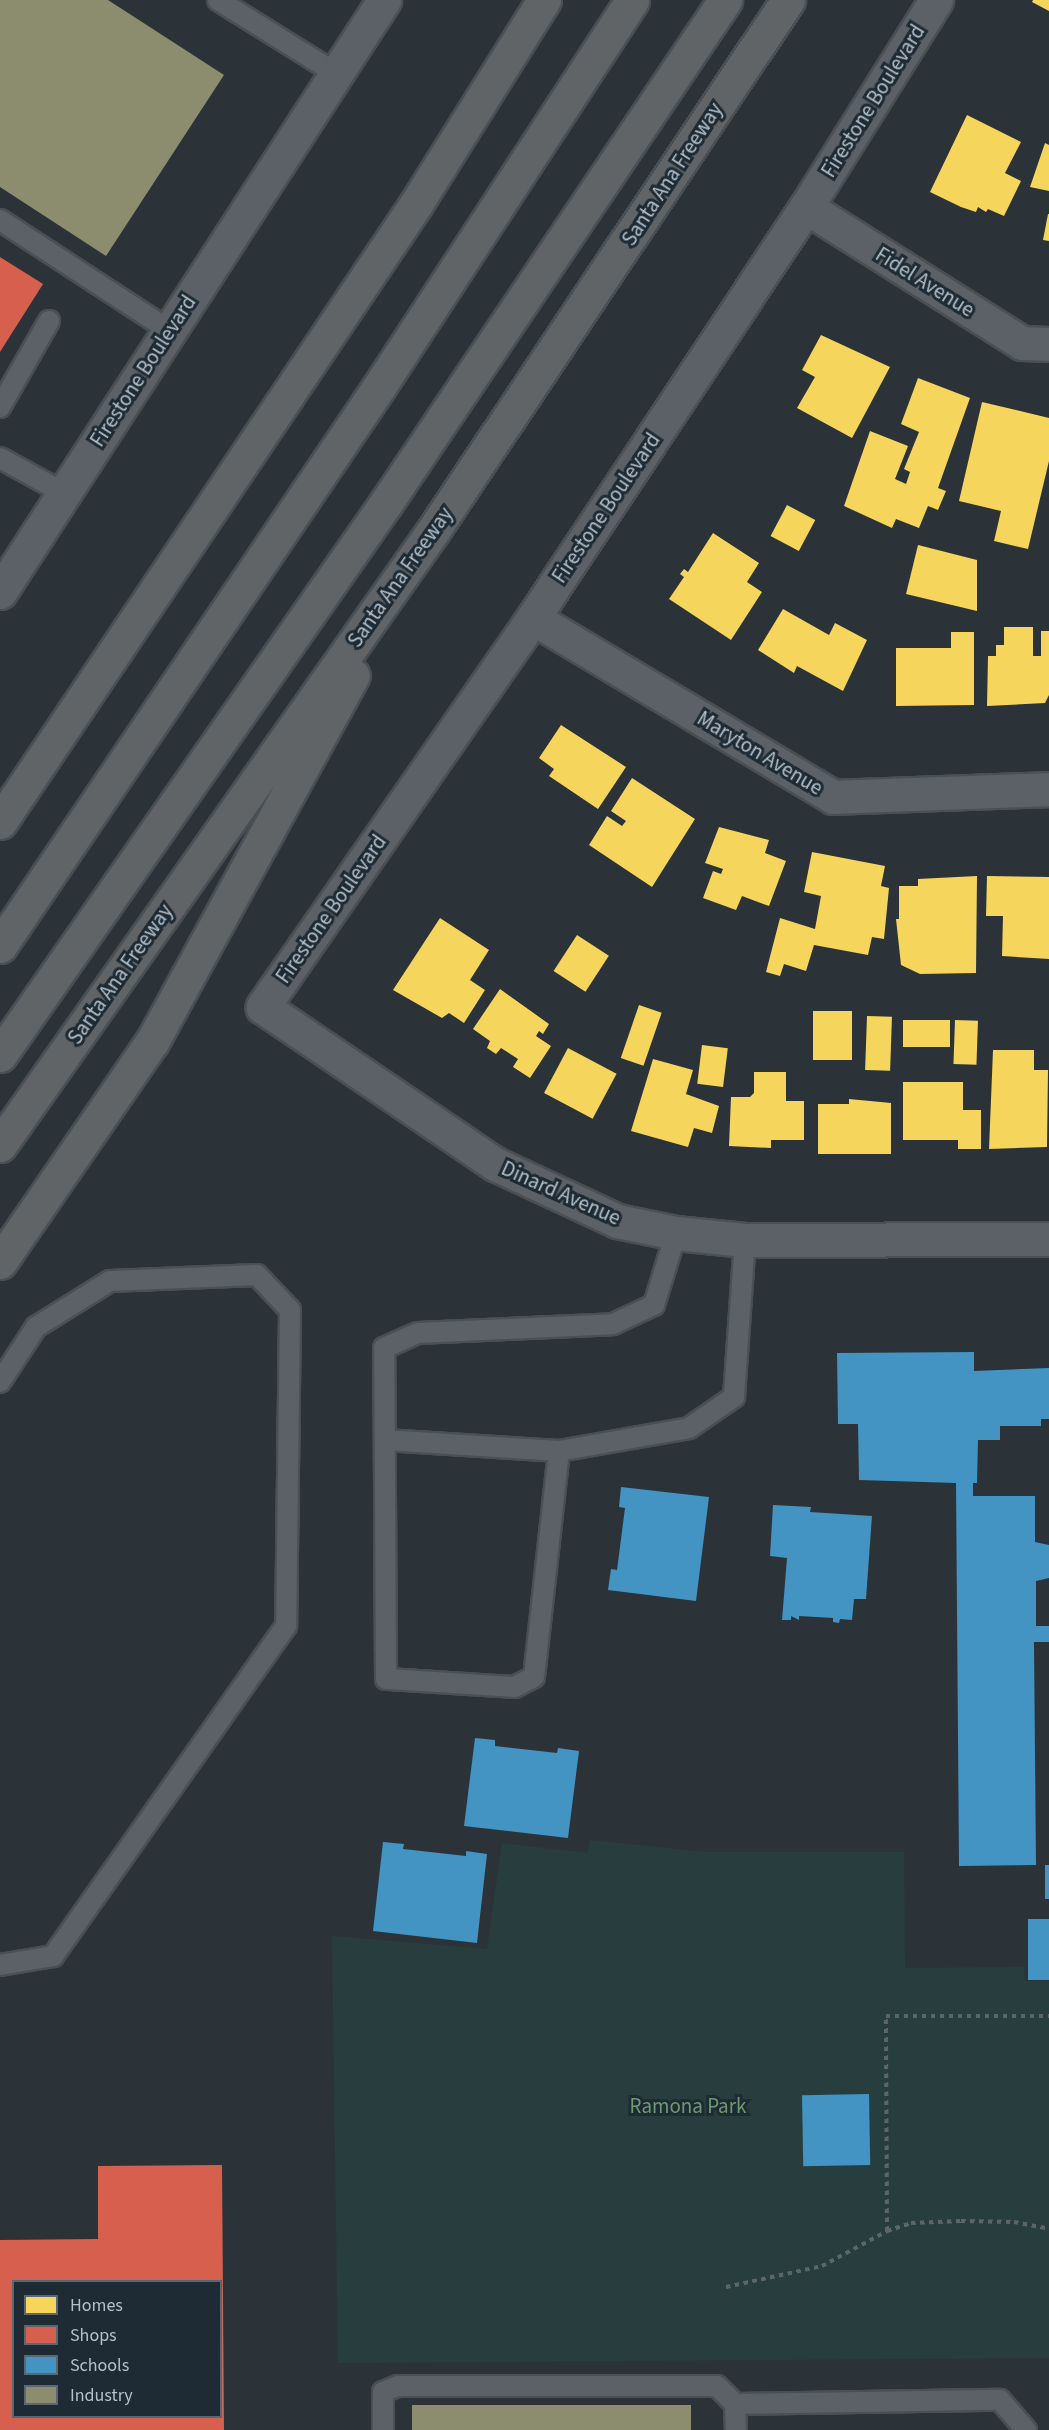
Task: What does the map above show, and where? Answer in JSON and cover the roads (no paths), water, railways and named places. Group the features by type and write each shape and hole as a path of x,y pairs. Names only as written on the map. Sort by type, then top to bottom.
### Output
{"highway":[{"path":"0,822 409,214 544,0"},
{"path":"0,946 379,387 632,0"},
{"path":"0,1054 379,512 726,0"},
{"name":"Santa Ana Freeway","path":"0,1145 433,531 788,0"},
{"path":"0,1262 152,1042 433,531"},
{"path":"0,814 31,779"}],"street":[{"name":"Firestone Boulevard","path":"263,1007 533,618 806,207 936,0"},
{"name":"Firestone Boulevard","path":"0,592 337,74 378,3"},
{"name":"Fidel Avenue","path":"806,207 1022,343 1049,344"},
{"name":"Maryton Avenue","path":"533,618 833,797 1049,789"},
{"name":"Dinard Avenue","path":"263,1007 495,1164 617,1221 676,1233 745,1240 1049,1239"}],"lane":[{"path":"218,0 337,74"},
{"path":"0,220 170,331"},
{"path":"0,407 49,321"},
{"path":"0,458 64,493"},
{"path":"559,1451 534,1677 514,1687 386,1679 384,1348 418,1333 613,1324 654,1305 676,1233"},
{"path":"385,1440 559,1451 689,1428 734,1397 745,1240"},
{"path":"0,1382 36,1327 110,1281 257,1275 290,1310 286,1626 53,1956 0,1965"},
{"path":"383,2430 383,2392 398,2386 717,2386 735,2404 736,2430"},
{"path":"735,2404 1000,2400 1026,2430"}],"park label":[{"name":"Ramona Park","path":"688,2106"}]}
